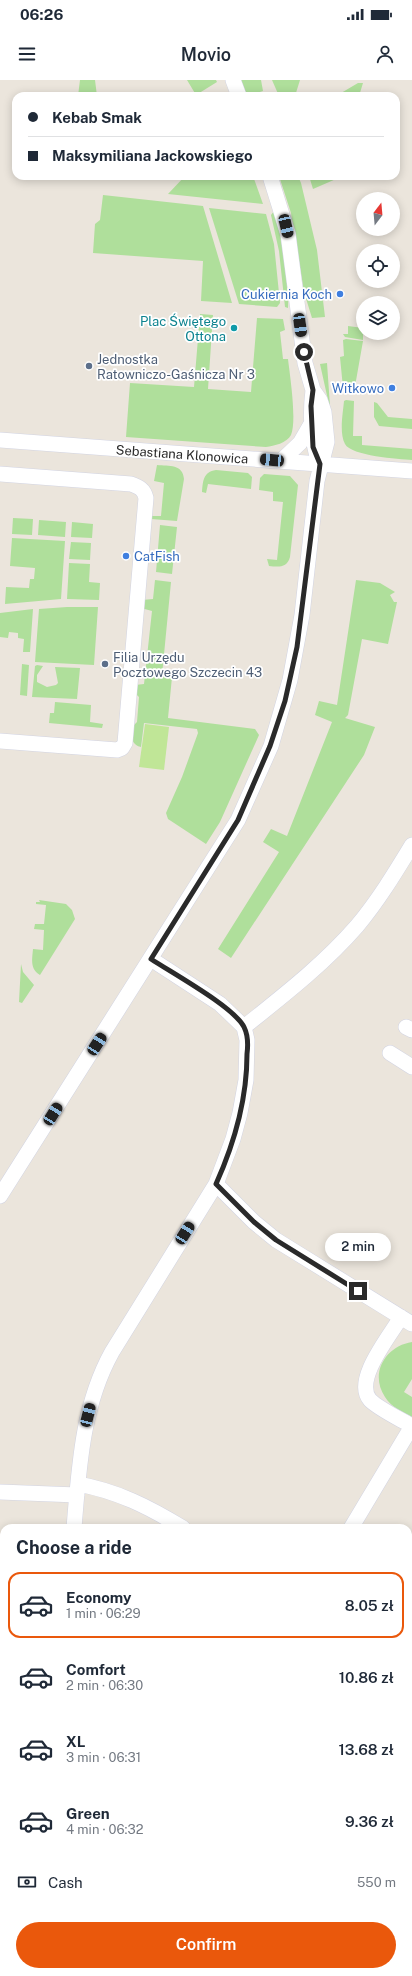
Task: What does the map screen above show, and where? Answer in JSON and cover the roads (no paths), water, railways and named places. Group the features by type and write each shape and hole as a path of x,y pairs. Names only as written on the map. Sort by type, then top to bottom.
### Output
{"street":[{"path":"233,80 238,92"},
{"path":"0,1196 238,820 270,746 285,701 297,647 320,464 327,442 326,423 320,400 313,390 305,363 288,234 271,180"},
{"path":"313,390 311,424 313,447 320,464"},
{"path":"281,461 300,443 311,424"},
{"name":"Sebastiana Klonowica","path":"0,440 412,471"},
{"path":"0,474 131,484 139,486 144,492 146,498 126,738 122,748 117,750 109,750 0,741"},
{"path":"244,1027 314,971 339,945 375,904 412,845"},
{"path":"74,1524 77,1489 86,1424 95,1390 106,1362 216,1184 231,1145 244,1096 248,1053 244,1027 220,1004 151,959"},
{"path":"390,1053 412,1066"},
{"path":"216,1184 254,1222 276,1240 406,1321 367,1373 365,1389 371,1401 412,1426 353,1524"},
{"path":"0,1492 77,1489 109,1490 133,1499 176,1524"}],"place":[{"name":"Cukiernia Koch","path":"340,294"},
{"name":"Plac Świętego Ottona","path":"234,328"},
{"name":"Jednostka Ratowniczo-Gaśnicza Nr 3","path":"89,366"},
{"name":"Witkowo","path":"392,388"},
{"name":"CatFish","path":"126,556"},
{"name":"Filia Urzędu Pocztowego Szczecin 43","path":"105,664"}]}
